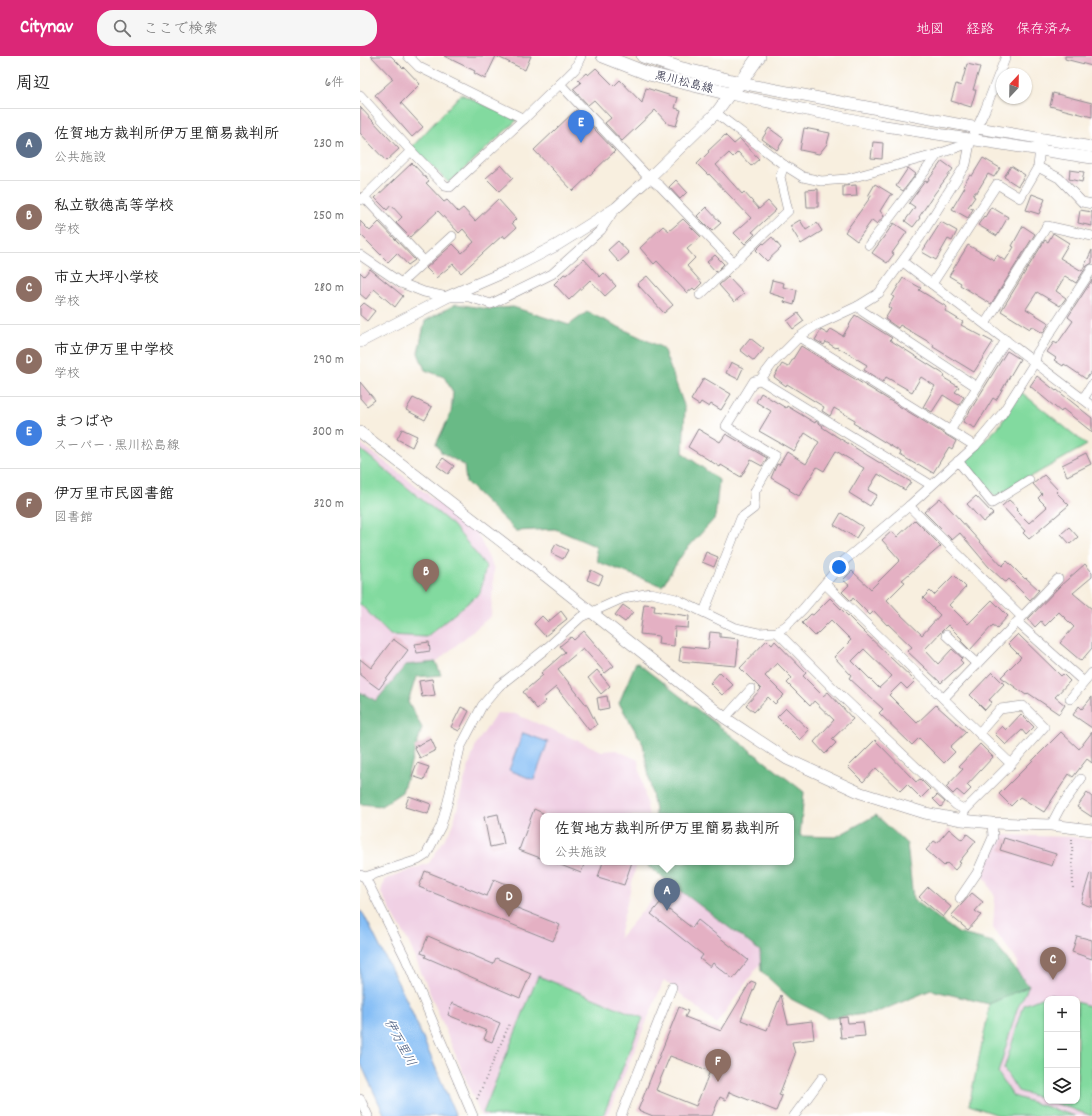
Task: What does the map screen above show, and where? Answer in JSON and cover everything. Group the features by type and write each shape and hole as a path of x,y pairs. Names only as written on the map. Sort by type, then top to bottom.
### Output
{"main road":[{"name":"黒川松島線","path":"603,56 649,74 730,94 740,83 759,56"},
{"name":"黒川松島線","path":"643,56 679,68 740,83"}],"street":[{"path":"408,56 419,67 524,119"},
{"path":"360,95 411,151 446,186 450,187 524,119 575,69 581,56"},
{"path":"760,380 773,363 799,337 815,326 858,306 879,294 903,262 966,164 971,142 978,128 1006,56"},
{"path":"740,83 978,128 1092,158"},
{"path":"560,84 649,178 660,186 734,263"},
{"path":"360,342 447,297 507,271 557,245 616,208 716,114 730,94 879,125 971,142 1092,147"},
{"path":"716,114 784,165 803,177 821,181 847,179 938,154 971,142"},
{"path":"932,284 997,184 1020,198 1038,166 1041,144"},
{"path":"411,151 361,199 424,261"},
{"path":"869,244 938,154"},
{"path":"700,295 788,211 780,177 784,165"},
{"path":"1038,166 1059,178 1082,202 1092,204"},
{"path":"360,255 401,283 424,292 447,297 469,297 492,304 552,274 601,230 616,208"},
{"path":"985,324 1047,226 1092,236"},
{"path":"401,283 452,236"},
{"path":"903,262 1092,406"},
{"path":"473,1116 406,959 362,876 418,860 426,855 441,826 460,748 482,706 499,686 548,648 581,617 623,598 651,593 676,600 736,628 758,633 777,632 787,626 845,560 909,506 958,461 974,446 1002,414 1035,362 1037,353 1092,269"},
{"path":"858,306 862,311 977,387"},
{"path":"799,337 974,446"},
{"path":"950,431 1006,340"},
{"path":"704,612 741,518 754,508 755,491 775,456 726,426 754,381 760,380 931,485"},
{"path":"1083,399 1092,385"},
{"path":"360,432 528,562 725,718 787,759 861,793 925,813 963,815 992,823 1051,825 1092,830"},
{"path":"958,461 992,503 1029,480"},
{"path":"909,506 1019,620 1084,682"},
{"path":"944,698 1058,579"},
{"path":"825,584 1011,764"},
{"path":"777,632 951,800 963,815"},
{"path":"946,635 977,664"},
{"path":"1070,699 1092,673"},
{"path":"725,718 751,689"},
{"path":"963,815 1044,726 1023,706 1000,709 979,733"},
{"path":"1051,825 1060,808 1081,779"},
{"path":"960,898 977,873 993,836 992,823"},
{"path":"621,1116 672,987"},
{"path":"794,1116 822,1078"},
{"path":"360,1099 368,1116"}],"path":[{"path":"1071,827 1073,891"},
{"path":"470,1107 476,1102 509,1025"}],"shaded area":[{"path":"360,443 476,531 494,569 491,616 436,662 406,665 376,701 360,692"},
{"path":"497,713 515,714 602,751 616,750 638,760 648,813 540,813 540,865 636,865 618,940 673,875 767,954 716,1024 664,980 607,1116 481,1116 409,943 381,893 384,880 429,863 453,826 464,781 476,744"},
{"path":"998,835 1072,837 1092,840 1092,1116 1043,1116 994,1083 1018,962 993,928 995,897 983,874"}],"green space":[{"path":"461,94 517,120 449,183 412,147"},
{"path":"456,304 489,309 513,307 569,325 587,312 663,348 685,408 683,453 719,480 715,518 684,552 662,586 598,562 595,546 555,529 516,531 466,482 464,465 441,452 436,444 451,413 453,392 444,377 425,370 418,353 425,321"},
{"path":"1021,392 1087,445 995,497 965,461 1000,425"},
{"path":"360,449 453,525 486,566 480,593 426,637 390,635 360,604"},
{"path":"436,662 441,675 416,677 408,702 422,728 402,792 381,806 360,804 360,692 376,701 406,665"},
{"path":"636,662 804,792 800,836 836,837 876,815 907,844 913,899 958,933 993,942 1029,986 989,1004 931,990 875,1013 828,1018 791,999 761,971 760,951 648,866 794,865 794,813 655,813 643,744 619,703"},
{"path":"538,976 643,1018 603,1116 490,1116 483,1113"},
{"path":"1029,986 1017,1009 998,1073 1013,1096 1075,1116 1001,1116 969,1105 989,1004"},
{"path":"1051,994 1057,996 1046,996"},
{"path":"1044,997 1044,1099 1018,1091 1004,1069 1024,1005"},
{"path":"1080,1003 1092,1007 1092,1116 1058,1104 1080,1104"}],"water":[{"path":"523,733 548,742 534,780 509,770"},
{"name":"伊万里川","path":"360,910 364,915 408,1003 456,1116 385,1116 360,1062"}],"building":[{"path":"371,56 391,56 420,84 401,103 423,127 412,137 375,95 393,79"},
{"path":"444,56 496,56 485,79 474,73 475,71"},
{"path":"496,56 531,56 525,70"},
{"path":"1065,56 1092,56 1092,66 1065,59"},
{"path":"967,64 980,67 973,90 976,90 971,107 951,101 956,84 961,86"},
{"path":"596,68 614,86 620,80 642,103 646,88 678,98 675,108 681,110 676,126 668,124 655,110 622,141 605,123 611,118 594,100 588,105 573,89 581,83 578,80 586,73 588,75"},
{"path":"1053,93 1092,103 1092,117 1050,106"},
{"path":"360,107 399,149 386,161 360,133"},
{"path":"576,110 615,151 573,191 534,150"},
{"path":"769,128 784,139 777,150 762,139"},
{"path":"804,128 830,133 827,144 819,154 800,150"},
{"path":"725,135 734,144 740,139 759,159 751,166 738,152 733,157 729,153 716,165 742,194 744,192 759,209 768,201 776,210 752,232 755,234 745,244 734,233 751,218 709,174 708,175 697,164"},
{"path":"873,142 883,143 882,159 871,158"},
{"path":"983,158 1000,168 994,177 988,174 977,192 975,192 973,196 975,197 968,207 973,209 968,218 952,209 965,187 963,186 970,175 972,176"},
{"path":"942,161 953,169 913,227 905,221 915,207 909,203"},
{"path":"412,163 429,181 426,183 444,202 447,200 458,212 463,208 475,221 498,199 516,219 512,223 516,228 505,238 503,235 461,273 453,264 436,278 426,268 453,244 462,253 474,242 463,229 459,233 438,211 410,237 396,223 402,217 391,205 387,210 375,198"},
{"path":"501,165 513,178 499,191 486,178"},
{"path":"1011,166 1025,175 1018,186 1004,177"},
{"path":"908,168 916,174 903,191 896,186"},
{"path":"1070,170 1084,172 1082,182 1069,179"},
{"path":"676,180 687,192 680,199 669,187"},
{"path":"875,184 893,195 890,195 880,211 884,216 877,224 872,220 857,241 845,232 872,195 868,196"},
{"path":"856,185 857,196 843,197 843,186"},
{"path":"818,189 818,207 807,207 806,190"},
{"path":"1032,194 1045,199 1039,214 1026,210"},
{"path":"706,207 721,223 712,231 697,216"},
{"path":"991,207 1008,217 997,236 978,225"},
{"path":"1080,210 1092,212 1092,226 1078,223"},
{"path":"683,219 701,237 687,249 695,258 687,266 702,283 695,290 693,288 687,293 657,261 654,264 640,248 663,226 669,231"},
{"path":"800,220 806,230 817,223 822,231 801,244 790,226"},
{"path":"360,221 370,231 379,222 415,260 408,265 397,253 388,262 360,234"},
{"path":"941,222 957,231 952,241 948,239 936,260 922,252"},
{"path":"894,223 907,232 892,253 894,254 887,263 872,253"},
{"path":"1023,226 1035,234 991,304 960,285 961,283 949,276 968,245 994,260 997,255 1005,261 1014,247 1012,246"},
{"path":"1053,233 1069,243 1060,258 1082,271 1092,250 1092,263 1087,266 1076,283 1065,276 1056,291 1066,298 1060,306 1037,292 1026,309 1049,323 1043,333 1031,326 1030,329 1001,311 1045,240 1048,242"},
{"path":"772,237 781,248 767,261 756,250"},
{"path":"618,241 629,253 619,262 608,250"},
{"path":"715,255 724,264 716,272 707,262"},
{"path":"584,259 600,277 604,273 616,286 605,296 590,280 569,300 554,284 564,274 566,275"},
{"path":"370,269 403,296 395,307 374,289 366,299 360,294 360,272 364,276"},
{"path":"647,276 673,305 664,313 637,284"},
{"path":"728,277 744,294 734,302 719,285"},
{"path":"903,278 921,288 919,290 947,307 945,311 963,322 961,325 993,342 974,372 933,347 934,345 900,325 898,328 885,319 891,309 888,307 894,297 892,296"},
{"path":"772,280 784,283 783,287 797,290 794,305 784,302 785,298 769,293"},
{"path":"1092,280 1092,371 1086,379 1064,364 1063,366 1054,360 1056,358 1047,352 1054,342 1057,344 1073,321 1068,317"},
{"path":"364,303 375,311 367,321 360,315 360,307"},
{"path":"798,313 804,321 793,329 787,321"},
{"path":"855,315 892,338 890,340 945,375 944,378 959,387 955,392 964,397 959,405 943,395 932,412 923,407 935,386 921,377 912,392 886,377 883,382 864,370 867,365 837,347 836,348 826,342 824,345 815,340 821,330 828,334 831,329 843,336"},
{"path":"750,338 764,349 754,361 740,350"},
{"path":"801,346 956,441 952,449 949,447 933,473 900,455 901,452 853,423 855,420 834,408 830,416 822,411 824,407 787,384 786,386 774,377 782,364 788,367"},
{"path":"1007,351 1020,359 996,400 993,398 975,428 963,422"},
{"path":"731,362 743,368 738,379 726,373"},
{"path":"1037,376 1092,418 1092,432 1063,409 1061,412 1030,386"},
{"path":"704,378 731,394 721,410 711,404 709,407 701,402 699,405 691,400"},
{"path":"360,382 375,400 367,406 360,398"},
{"path":"761,393 786,408 787,406 815,423 816,421 831,433 911,482 905,490 878,474 868,490 877,495 870,506 849,493 864,468 836,451 824,471 817,467 799,496 771,478 777,464 779,465 787,452 806,464 819,442 805,433 794,451 759,431 771,411 756,402"},
{"path":"413,398 432,407 425,420 406,410"},
{"path":"402,429 417,436 412,447 397,439"},
{"path":"698,429 720,442 726,434 767,458 762,466 751,460 741,477 721,465 720,467 688,447"},
{"path":"1086,453 1091,464 1067,476 1062,465"},
{"path":"443,458 454,466 448,474 437,466"},
{"path":"1044,475 1058,490 1056,492 1069,505 1029,539 1023,533 1025,531 1002,506 1009,500 1018,508 1016,510 1029,523 1047,507 1038,498 1042,494 1033,484"},
{"path":"976,496 993,514 983,522 967,504"},
{"path":"940,498 1002,566 1007,561 1025,579 1026,578 1039,590 1030,600 1009,579 1006,582 1004,581 988,566 960,533 952,540 924,512"},
{"path":"841,513 863,527 856,538 834,525"},
{"path":"915,520 941,546 902,580 905,582 887,600 899,613 922,635 940,615 923,598 930,591 934,595 954,575 966,587 949,605 968,624 992,600 1008,616 997,628 993,625 970,650 961,641 962,639 948,625 942,631 925,649 926,651 938,664 952,649 962,658 960,660 963,663 941,683 907,651 912,647 888,624 887,625 874,611 870,615 853,598 851,601 842,592 849,585 843,580 852,571 871,589 900,560 882,540 892,531 897,537"},
{"path":"1069,527 1078,537 1070,544 1061,534"},
{"path":"556,544 568,550 563,559 551,553"},
{"path":"706,552 718,557 714,567 702,562"},
{"path":"1085,564 1092,572 1092,577 1073,593 1092,609 1092,648 1081,661 1060,643 1074,627 1059,612 1045,626 1041,621 1035,627 1028,619 1060,586"},
{"path":"591,570 603,576 599,585 587,580"},
{"path":"830,598 915,681 907,689 901,683 889,695 917,723 936,705 966,732 950,747 955,752 944,763 919,738 912,745 879,713 883,709 849,678 851,675 834,657 851,640 831,620 815,636 802,623 811,614 813,615","holes":["864,649 892,676 879,688 852,661"]},
{"path":"644,604 655,605 654,611 689,616 688,628 675,627 674,646 658,644 659,636 640,634"},
{"path":"623,605 633,612 625,622 615,615"},
{"path":"561,611 567,619 545,636 534,624 542,616 548,622"},
{"path":"584,631 614,666 605,673 583,648 558,669 588,707 597,725 589,730 556,687 543,698 546,701 537,709 523,692 543,675 541,673 565,652 560,646 571,637 574,640"},
{"path":"710,632 720,633 720,637 739,639 736,666 679,661 681,646 708,649"},
{"path":"1018,634 1061,676 1063,674 1070,681 1055,697 1065,705 1059,714 1028,693 1026,695 1001,677 1021,657 1008,644"},
{"path":"393,639 408,650 379,689 360,675 360,659 371,668"},
{"path":"767,640 772,645 775,641 806,673 803,676 823,696 828,692 853,719 832,739 836,743 825,754 814,742 834,720 814,701 810,706 787,683 792,678 777,663 765,676 784,695 775,704 768,697 754,712 746,705 761,689 740,668"},
{"path":"429,642 430,651 417,653 415,644"},
{"path":"597,670 610,686 601,694 588,678"},
{"path":"720,672 733,685 722,695 710,683"},
{"path":"992,672 1004,684 989,700 992,702 985,710 970,695"},
{"path":"432,679 435,695 422,697 419,681"},
{"path":"607,696 609,708 599,710 597,698"},
{"path":"1092,697 1092,728 1073,715 1079,706 1082,709"},
{"path":"461,707 469,711 459,731 451,727"},
{"path":"786,708 809,730 800,740 777,717"},
{"path":"1021,714 1034,727 1026,735 1022,730 1006,745 995,734 1002,726 1006,730"},
{"path":"1061,732 1079,749 1092,732 1092,763 1087,759 1073,777 1069,774 1044,812 1020,797 1011,806 999,794"},
{"path":"431,739 436,750 420,758 414,747"},
{"path":"875,740 916,782 920,779 930,789 921,798 907,784 900,791 876,768 863,782 848,767"},
{"path":"980,744 993,757 967,785 971,789 964,796 957,790 953,794 946,787 963,769 959,766"},
{"path":"417,763 429,767 424,780 412,776"},
{"path":"1087,793 1092,797 1092,817 1077,807"},
{"path":"937,795 945,802 941,807 933,799"},
{"path":"409,796 431,804 428,814 405,807"},
{"path":"534,809 543,813 540,813 540,858 519,850"},
{"path":"498,814 504,844 490,847 484,817"},
{"path":"949,829 962,840 967,834 976,841 959,862 961,863 955,870 947,863 944,866 926,850 934,841 937,843"},
{"path":"1004,838 1056,854 1052,866 1000,850"},
{"path":"561,865 584,865 581,873"},
{"path":"602,865 631,865 624,885 598,877"},
{"path":"425,871 487,896 494,879 509,885 502,902 560,925 553,941 419,887"},
{"path":"1090,873 1092,874 1092,907 1081,903"},
{"path":"928,887 951,907 943,917 919,897"},
{"path":"972,893 983,902 975,911 981,915 968,930 951,916"},
{"path":"660,903 692,928 698,920 748,960 733,979 713,963 710,967 700,959 703,955 651,914"},
{"path":"428,936 493,964 496,958 531,973 520,998 425,957 426,955 421,953"},
{"path":"1077,936 1092,940 1092,959 1072,952"},
{"path":"751,981 756,983 741,1020 767,1030 781,995 788,1024 812,1021 814,1039 792,1042 795,1054 779,1095 782,1096 776,1111 729,1092 726,1100 720,1097 712,1116 653,1116 638,1110 679,1007 688,1011 685,1017 721,1031","holes":["670,1056 710,1071 696,1106 656,1090"]},
{"path":"452,1003 500,1023 492,1042 484,1039 487,1031 448,1015"},
{"path":"847,1017 848,1023 863,1022 865,1036 841,1038 839,1018"}],"place":[{"name":"まつばや","path":"581,143"},
{"name":"私立敬徳高等学校","path":"426,592"},
{"name":"佐賀地方裁判所伊万里簡易裁判所","path":"667,911"},
{"name":"市立伊万里中学校","path":"509,917"},
{"name":"市立大坪小学校","path":"1053,980"},
{"name":"伊万里市民図書館","path":"718,1082"}]}
